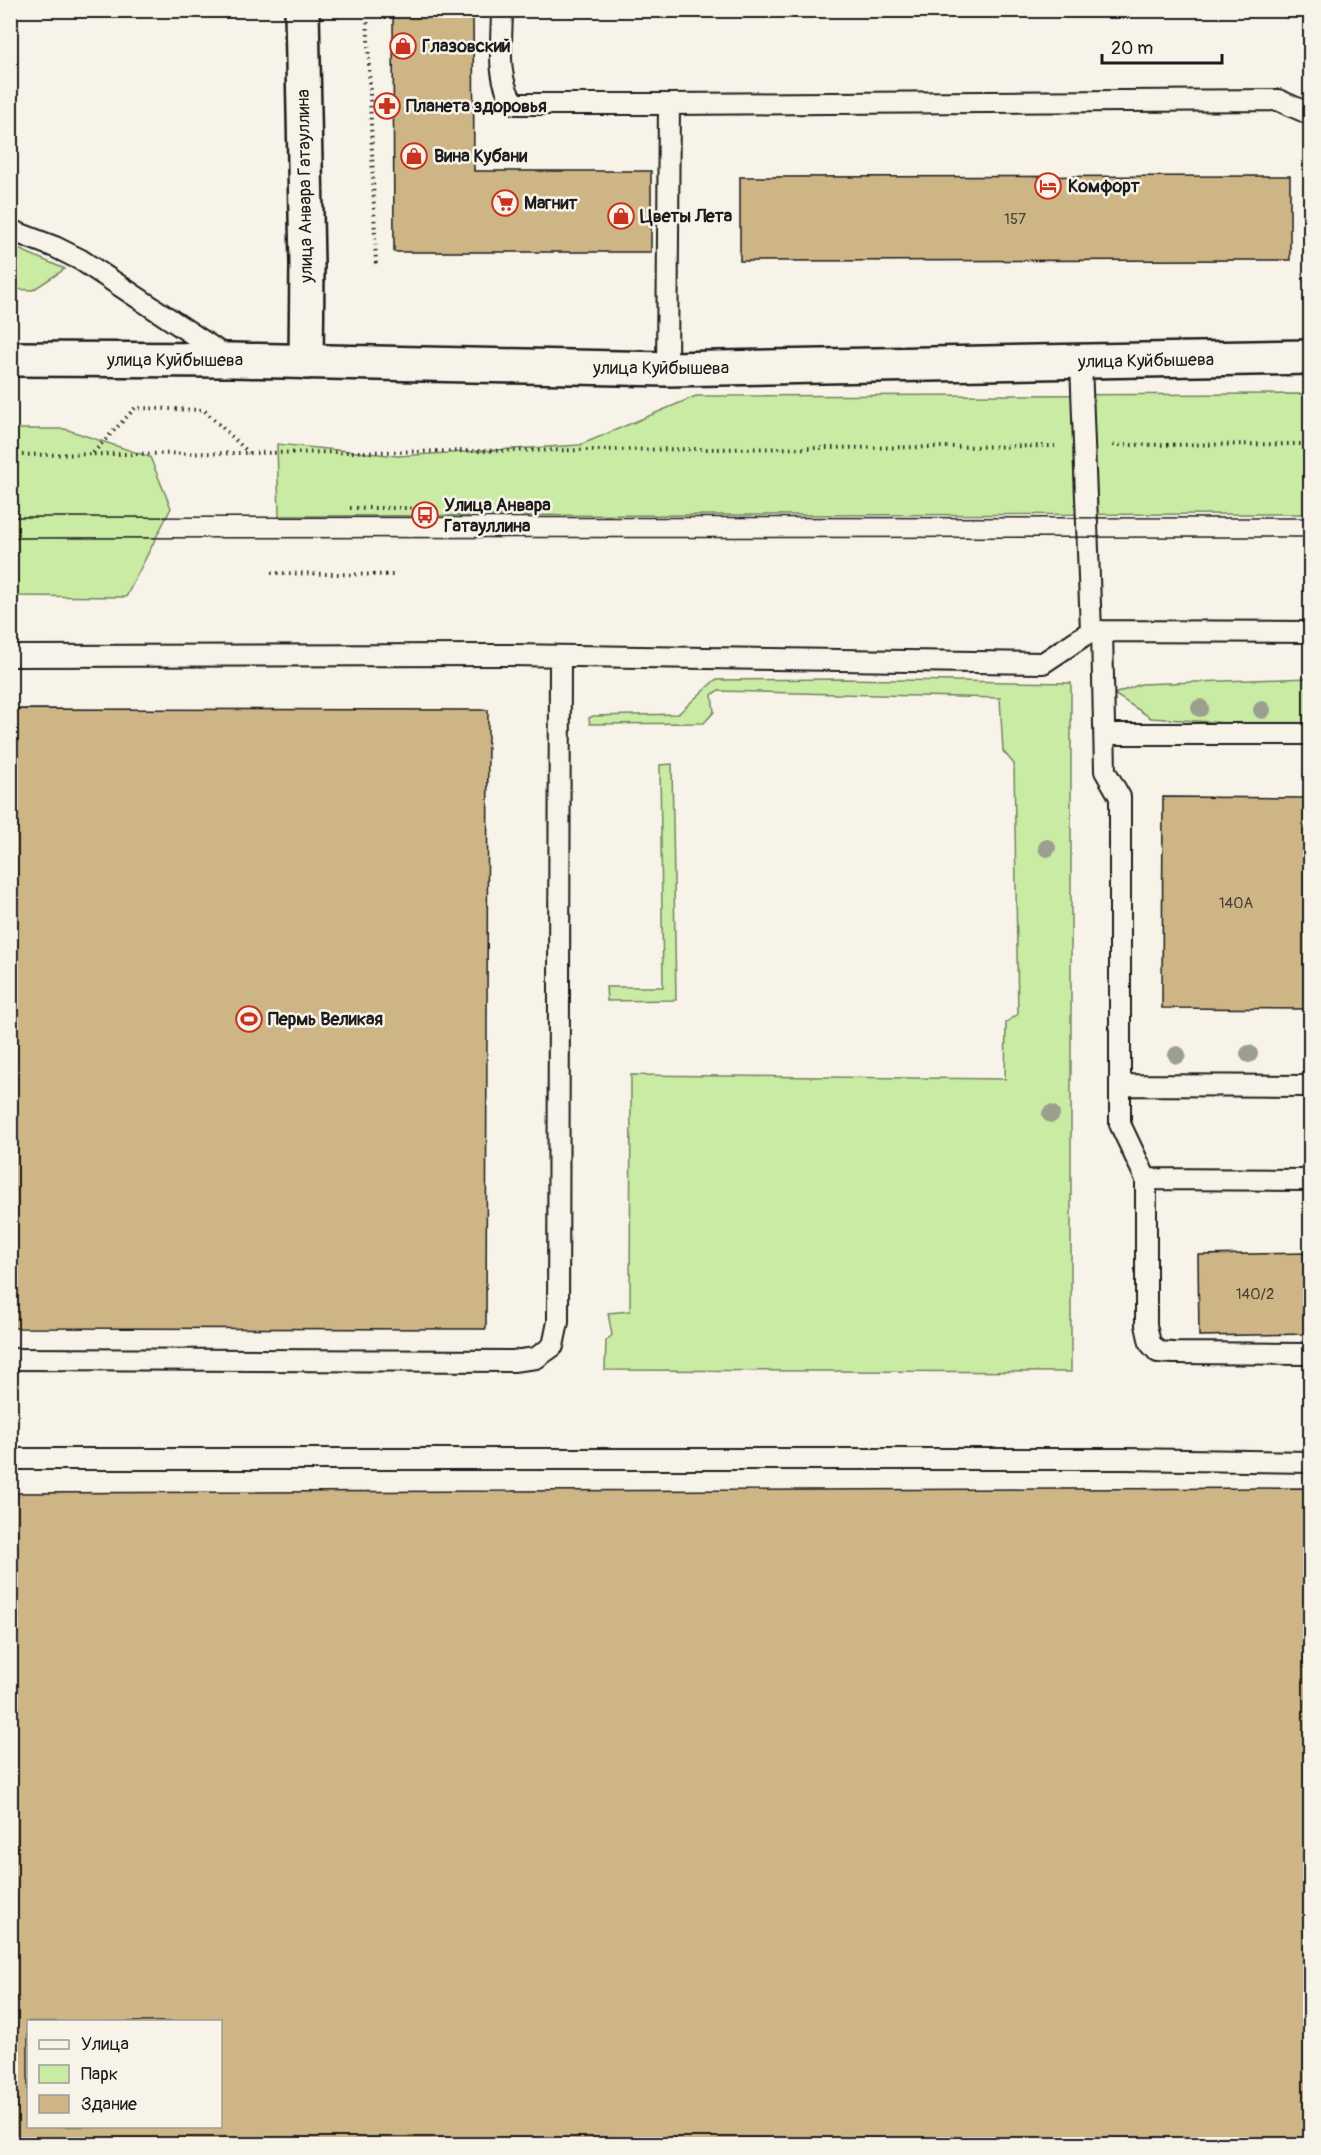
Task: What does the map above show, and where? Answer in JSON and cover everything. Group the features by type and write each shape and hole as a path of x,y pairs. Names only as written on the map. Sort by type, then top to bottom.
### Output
{"main road":[{"name":"улица Анвара Гатауллина","path":"302,10 307,265 306,362"},
{"name":"улица Куйбышева","path":"10,359 232,360 667,369 1311,357"}],"lane":[{"path":"502,10 503,72 507,94 515,104 1278,100 1311,114"},
{"path":"667,369 669,104"},
{"path":"10,230 81,260 232,360"},
{"path":"1081,363 1105,734 1105,771 1120,797 1120,1124 1146,1179 1146,1325 1150,1343 1158,1352 1311,1354"},
{"path":"10,656 560,656 1043,663 1097,631 1311,632"},
{"path":"10,1359 513,1361 536,1358 553,1346 558,1322 560,656"},
{"path":"1105,734 1311,734"},
{"path":"1120,1085 1311,1086"},
{"path":"1146,1179 1311,1180"},
{"path":"10,1459 1125,1459 1311,1462"}],"path":[{"path":"367,10 376,265"},
{"path":"93,454 135,408 204,410 249,453"},
{"path":"10,454 1311,444"},
{"path":"350,508 437,508"},
{"path":"271,573 394,575"}],"green space":[{"path":"11,246 65,269 33,290 11,289"},
{"path":"1310,394 1310,514 279,516 277,444 398,456 580,445 696,396"},
{"path":"11,429 65,429 150,457 171,508 126,597 11,596"},
{"path":"1310,678 1310,725 1272,726 1151,718 1114,694 1141,684"},
{"path":"842,679 1071,683 1071,1372 605,1370 606,1341 612,1335 608,1313 630,1311 631,1075 1005,1079 1006,1023 1018,1014 1014,764 1003,751 1000,698 717,691 712,695 714,712 704,723 590,724 589,718 593,716 678,714 715,680"},
{"path":"672,764 676,1000 607,1001 606,987 663,987 660,765"}],"building":[{"path":"393,10 473,10 474,171 651,171 651,252 394,252"},
{"path":"1290,176 1290,260 740,261 740,177"},
{"name":"Пермь Великая","path":"10,709 488,710 486,1329 10,1328"},
{"path":"1163,797 1310,798 1310,1009 1162,1008"},
{"path":"1310,1253 1310,1334 1199,1336 1198,1255"},
{"path":"1310,1488 1310,2144 10,2144 10,1493"}],"tram line":[{"path":"10,517 1310,518"},
{"path":"10,538 1310,537"}],"place":[{"name":"Глазовский","path":"403,46"},
{"name":"Планета здоровья","path":"387,106"},
{"name":"Вина Кубани","path":"414,156"},
{"name":"Комфорт","path":"1048,186"},
{"name":"Магнит","path":"505,203"},
{"name":"Цветы Лета","path":"621,216"},
{"name":"Улица Анвара Гатауллина","path":"425,515"},
{"name":"Пермь Великая","path":"249,1019"}]}
